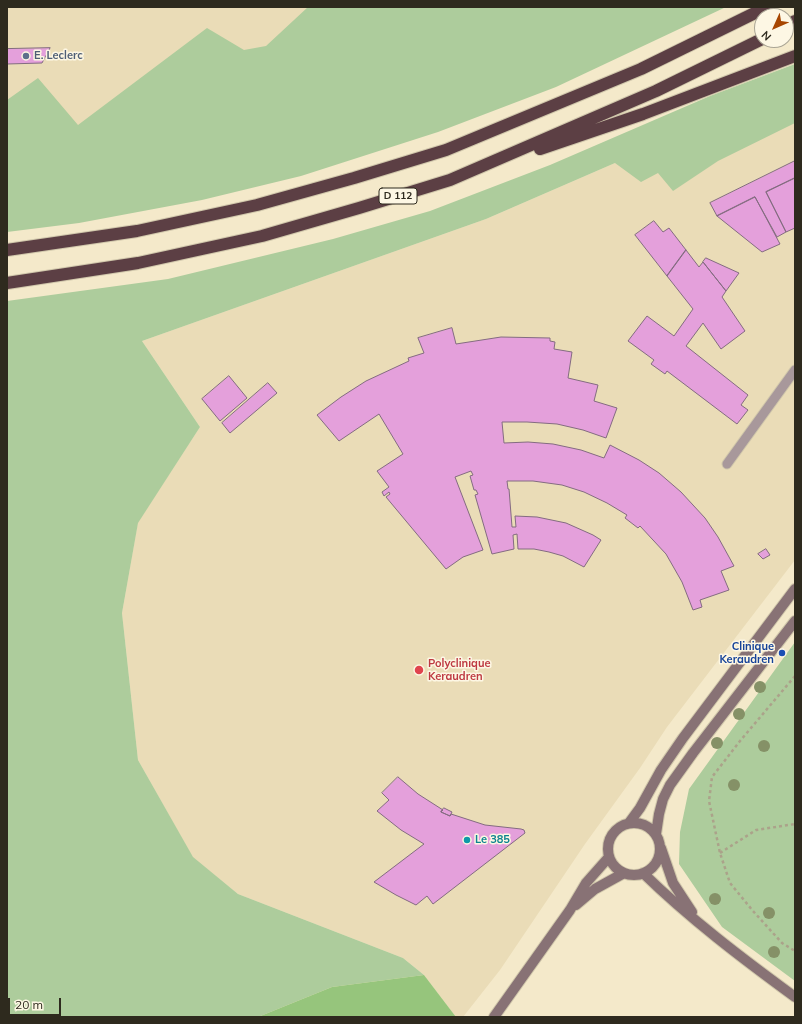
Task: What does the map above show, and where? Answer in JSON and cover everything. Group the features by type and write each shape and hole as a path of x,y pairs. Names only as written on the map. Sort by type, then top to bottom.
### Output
{"highway":[{"path":"7,250 138,231 257,205 446,150 641,69 767,7"},
{"name":"D 112","path":"7,283 138,263 262,236 450,180 656,91 754,43"},
{"path":"450,180 643,114 795,56"}],"street":[{"path":"629,823 640,808 661,770 683,738 795,589"},
{"path":"656,834 663,799 670,785 693,752 795,621"},
{"path":"660,846 659,858 653,868 643,874 633,875 624,873 615,866 609,856 608,844 611,836 622,825 639,823 649,827 656,834 673,883 686,904 702,925"},
{"path":"494,1017 570,910 586,883 609,856"},
{"path":"570,910 595,890 624,873"},
{"path":"643,874 702,925 795,997"}],"lane":[{"path":"727,464 795,370"}],"path":[{"path":"795,676 740,741 712,777 709,801 720,853 730,883 782,943 795,950"},
{"path":"720,853 756,830 795,824"}],"shaded area":[{"path":"7,7 363,7 78,130 7,124"},
{"name":"Polyclinique Keraudren","path":"795,97 795,560 667,727 640,768 585,844 500,970 463,1017 456,1017 424,975 403,958 238,894 193,858 138,760 122,613 138,522 200,427 142,341 486,219 615,163"}],"green space":[{"path":"308,7 726,7 556,87 438,132 301,176 202,200 79,223 7,232 7,100 38,78 78,125 207,28 244,50 266,46"},
{"path":"795,64 795,123 718,161 673,191 658,173 641,182 615,163 486,219 142,341 200,427 138,523 122,613 138,760 193,857 238,894 403,958 424,975 332,987 258,1017 7,1017 7,301 168,279 333,239 430,211 550,165 710,96"},
{"path":"795,642 795,981 722,927 679,864 680,832 689,789"},
{"path":"424,975 456,1017 258,1017 332,987"}],"building":[{"name":"E. Leclerc","path":"50,48 42,63 7,64 7,49"},
{"path":"795,161 795,178 766,192 786,232 777,237 755,197 717,216 710,203"},
{"path":"795,178 795,228 786,232 766,192"},
{"path":"755,197 780,244 762,252 717,216"},
{"path":"654,221 663,232 669,228 686,250 667,276 635,235"},
{"path":"686,250 699,267 703,262 726,291 722,297 745,331 721,349 703,323 686,346 748,395 741,405 748,410 737,424 667,371 665,374 651,364 654,360 628,341 647,316 674,336 693,309 667,276"},
{"path":"706,258 739,273 726,291 703,262"},
{"path":"452,328 456,344 501,337 550,338 550,341 555,342 554,349 572,352 568,378 598,385 594,401 617,408 606,438 583,430 557,424 502,422 504,443 528,442 553,444 581,450 604,458 610,445 639,460 659,473 681,492 705,518 718,537 734,566 721,571 729,590 700,600 702,607 693,610 682,582 666,554 640,526 638,528 625,518 627,515 607,503 584,492 562,485 533,481 507,481 512,527 516,527 515,516 537,517 566,523 593,535 601,540 584,567 563,556 549,552 534,549 518,549 517,534 513,535 514,549 492,554 475,495 478,494 476,490 474,490 470,476 473,475 471,471 455,477 483,550 463,557 446,569 386,497 390,494 389,492 384,496 382,492 389,487 377,471 403,454 379,414 339,441 317,415 366,381 409,361 408,358 424,353 418,338"},
{"path":"229,376 247,398 220,421 202,399"},
{"path":"268,383 277,393 230,433 222,423"},
{"path":"766,549 770,555 763,559 758,554"},
{"name":"Le 385","path":"398,777 418,794 443,810 441,812 450,816 451,814 485,825 521,829 524,830 525,833 433,904 427,896 416,905 374,882 424,844 401,830 377,811 389,800 382,793"},
{"path":"444,808 452,812 450,816 441,812"}],"place":[{"name":"E. Leclerc","path":"26,56"},
{"name":"Clinique Keraudren","path":"782,653"},
{"name":"Polyclinique Keraudren","path":"419,670"},
{"name":"Le 385","path":"467,840"}]}
